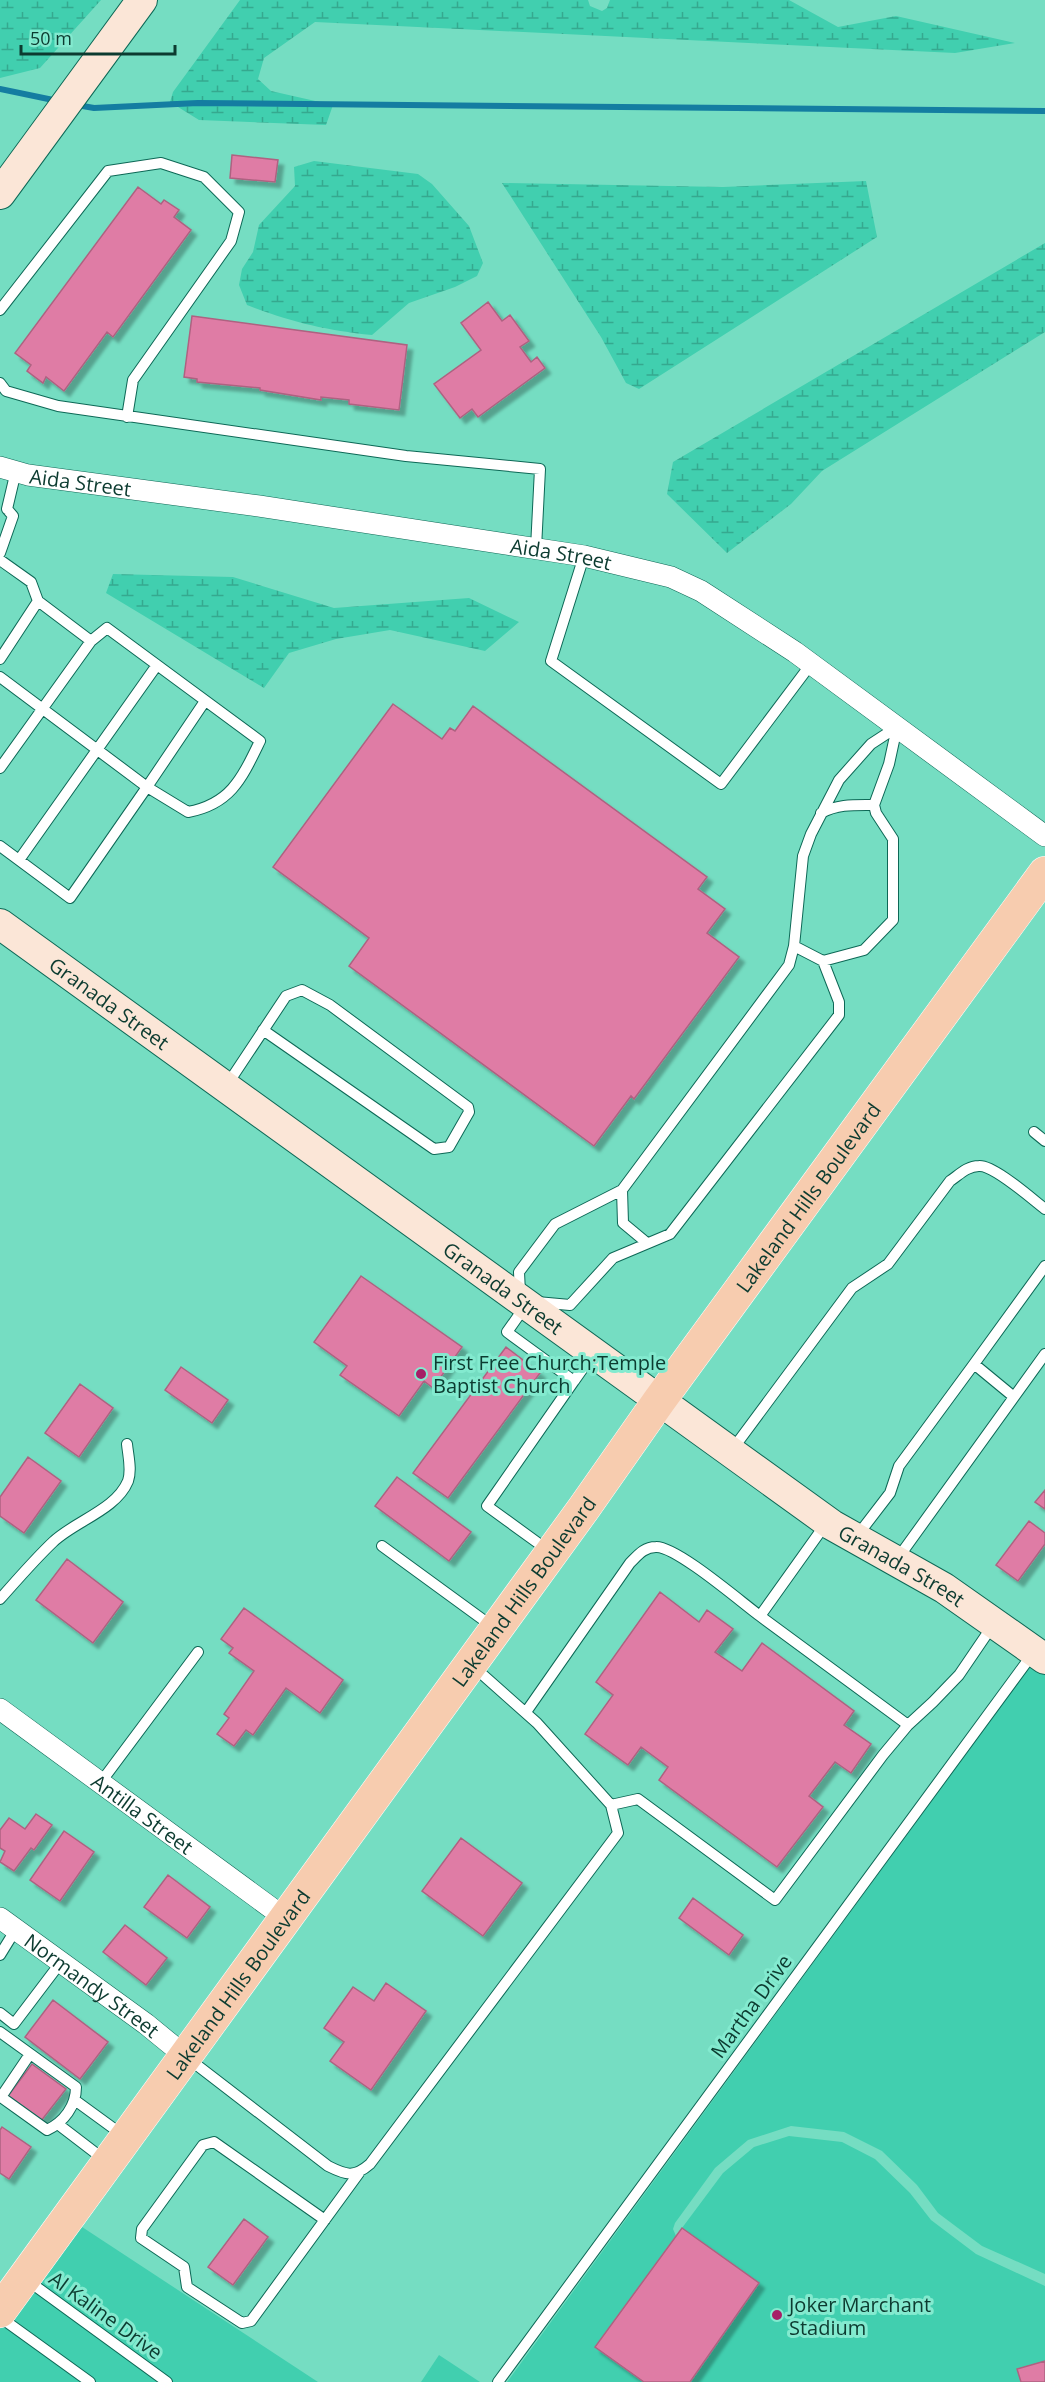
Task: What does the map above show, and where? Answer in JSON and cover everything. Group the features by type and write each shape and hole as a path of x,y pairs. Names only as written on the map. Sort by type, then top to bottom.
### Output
{"main road":[{"name":"Lakeland Hills Boulevard","path":"7,2298 1045,873"}],"street":[{"path":"0,194 142,0"},
{"name":"Aida Street","path":"8,469 536,548 584,556 671,578 701,591 811,664 1045,836"},
{"name":"Granada Street","path":"0,924 827,1522 944,1588 994,1623 1041,1649"},
{"name":"Antilla Street","path":"0,1709 285,1918"},
{"name":"Normandy Street","path":"8,1924 146,2024 184,2055"}],"lane":[{"path":"0,310 108,171 161,163 204,177 239,212 231,241 134,380 127,417"},
{"path":"0,383 6,391 58,406 127,417 406,456 540,469 536,548"},
{"path":"0,552 13,516 3,510 8,469"},
{"path":"584,556 551,661 722,784 811,664"},
{"path":"0,560 31,582 38,601 91,641"},
{"path":"0,659 38,601"},
{"path":"0,677 42,708 147,787 188,812 205,809 227,797 248,766 260,741 107,628 91,641 42,708 0,768"},
{"path":"19,860 157,665"},
{"path":"0,846 70,898 205,700"},
{"path":"794,946 823,960 864,950 892,920 893,839 876,813 874,805 889,764 897,727"},
{"path":"574,1381 507,1332 523,1303 519,1272 555,1224 622,1190 789,965 794,946 803,856 820,813 838,780 857,758 871,744 897,727"},
{"path":"820,813 833,807 874,805"},
{"path":"523,1303 570,1305 613,1258 670,1234 839,1016 839,1002 823,960"},
{"path":"225,1088 263,1030 286,996 302,990 330,1005 468,1107 470,1112 448,1146 434,1149 263,1030"},
{"path":"1034,1132 1045,1141"},
{"path":"730,1452 852,1288 888,1264 950,1181 970,1167 987,1166 1045,1209"},
{"path":"622,1190 623,1223 647,1243"},
{"path":"854,1539 890,1493 899,1466 1045,1266"},
{"path":"551,1552 487,1506 594,1353"},
{"path":"895,1562 1045,1354"},
{"path":"974,1364 1014,1397"},
{"path":"0,1599 54,1540 107,1506 119,1493 128,1481 129,1475 127,1444"},
{"path":"760,1616 827,1522"},
{"path":"382,1546 496,1628"},
{"path":"526,1712 630,1563 644,1549 658,1546 676,1553 908,1725"},
{"path":"611,1805 638,1799 775,1900 883,1755 908,1725 959,1675 994,1623"},
{"name":"Martha Drive","path":"498,2382 1041,1649"},
{"path":"101,1782 198,1652"},
{"path":"325,2220 214,2142 204,2145 142,2229 141,2238 184,2267 187,2287 242,2323 251,2322 325,2220 359,2173 370,2164 618,1833 611,1805 526,1712 470,1664"},
{"path":"0,1955 8,1924"},
{"path":"0,2013 14,2024 62,1962"},
{"path":"0,2032 76,2087 76,2101 58,2125 47,2130 1,2097 30,2054"},
{"path":"184,2055 210,2078 328,2166 343,2174 359,2173"},
{"path":"76,2101 116,2150"},
{"path":"58,2125 116,2150"},
{"path":"7,2298 90,2382"},
{"name":"Al Kaline Drive","path":"7,2298 167,2382"}],"green space":[{"path":"0,0 101,0 40,68 0,78"},
{"path":"240,0 588,0 590,6 602,11 607,8 610,0 789,0 838,27 896,16 1015,43 955,53 315,22 264,58 258,79 271,91 333,105 326,125 199,120 170,102 173,92"},
{"path":"314,161 418,174 432,184 469,226 483,263 477,276 455,287 409,303 372,335 308,324 247,305 239,285 242,269 253,252 259,225 295,186 294,167"},
{"path":"866,181 877,237 639,389 626,383 601,337 502,183 723,187"},
{"path":"1045,243 1045,332 822,471 791,504 727,553 667,494 673,462"},
{"path":"113,574 233,577 334,608 469,598 519,622 485,651 390,630 336,639 289,653 264,688 106,593"},
{"path":"1031,1665 1045,1674 1045,2274 982,2246 938,2213 917,2185 882,2151 844,2132 791,2126 748,2140 715,2168 673,2229 676,2236 723,2173 754,2147 789,2136 842,2142 875,2159 910,2193 931,2220 976,2254 1045,2286 1045,2361 1017,2369 1045,2382 507,2382"},
{"path":"76,2223 318,2382 0,2382 0,2329"},
{"path":"439,2355 480,2382 421,2382"}],"building":[{"path":"232,155 278,160 275,182 230,178"},
{"path":"138,187 161,204 164,200 179,210 174,217 191,230 113,337 107,332 64,391 46,377 43,383 27,371 31,365 15,353"},
{"path":"488,302 502,321 510,315 529,341 520,347 531,362 537,357 545,368 478,417 472,409 460,418 434,384 481,350 461,323"},
{"path":"192,316 407,345 399,410 349,404 349,400 321,397 321,400 260,390 260,388 197,382 197,379 184,377"},
{"path":"393,704 442,739 450,728 455,731 473,706 707,877 698,889 725,909 707,933 739,957 634,1099 631,1096 594,1146 349,966 369,938 273,867"},
{"path":"361,1276 462,1347 433,1388 424,1381 399,1416 340,1375 347,1366 314,1342"},
{"path":"506,1347 540,1373 448,1498 413,1473"},
{"path":"181,1367 228,1400 212,1423 165,1390"},
{"path":"80,1384 113,1408 79,1457 45,1433"},
{"path":"28,1457 61,1481 24,1533 0,1516 0,1497"},
{"path":"397,1477 471,1532 449,1561 375,1506"},
{"path":"1045,1490 1045,1509 1035,1502"},
{"path":"1029,1521 1045,1533 1045,1544 1018,1581 996,1565"},
{"path":"67,1559 123,1602 93,1643 36,1600"},
{"path":"660,1592 699,1622 707,1610 733,1629 715,1652 742,1671 762,1643 854,1711 844,1725 871,1744 851,1773 835,1762 809,1796 823,1807 777,1867 659,1780 668,1767 641,1747 628,1765 585,1734 613,1695 596,1682"},
{"path":"244,1608 343,1680 320,1713 286,1688 253,1735 246,1730 234,1746 217,1734 229,1718 224,1714 254,1671 229,1653 233,1648 221,1639"},
{"path":"36,1814 52,1825 34,1850 31,1848 14,1871 0,1862 5,1851 0,1848 0,1830 9,1818 25,1829"},
{"path":"64,1831 94,1852 60,1901 30,1880"},
{"path":"461,1838 522,1883 483,1936 422,1891"},
{"path":"168,1875 210,1907 187,1938 144,1907"},
{"path":"693,1898 743,1935 729,1955 679,1918"},
{"path":"125,1925 167,1958 146,1985 103,1952"},
{"path":"386,1983 426,2011 371,2090 330,2061 344,2042 324,2028 353,1987 374,2001"},
{"path":"53,2000 108,2042 80,2079 25,2037"},
{"path":"32,2064 66,2089 41,2121 8,2096"},
{"path":"2,2127 31,2147 9,2179 0,2173 0,2130"},
{"path":"244,2219 268,2237 233,2285 208,2267"},
{"path":"682,2228 759,2283 690,2382 644,2382 595,2347"},
{"path":"1045,2361 1045,2382 1021,2382 1017,2369"}],"waterway":[{"path":"0,89 58,101"},
{"path":"77,105 94,108 198,103 1045,111"}],"place":[{"name":"First Free Church;Temple Baptist Church","path":"421,1374"},
{"name":"Joker Marchant Stadium","path":"777,2315"}]}
